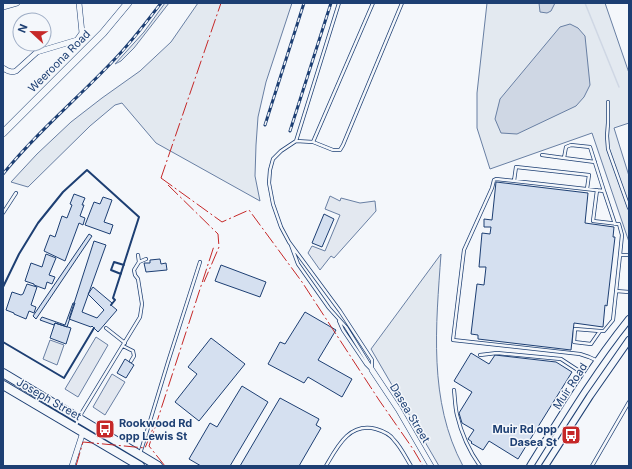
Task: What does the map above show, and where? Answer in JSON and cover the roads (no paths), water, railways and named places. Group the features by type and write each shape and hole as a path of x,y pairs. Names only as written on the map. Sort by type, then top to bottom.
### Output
{"highway":[{"name":"Joseph Street","path":"3,373 158,466"},
{"name":"Joseph Street","path":"3,385 137,465"}],"main road":[{"name":"Weeroona Road","path":"3,133 103,33 128,3"}],"street":[{"path":"3,7 17,3"},
{"path":"3,68 10,72 16,71 37,52 77,40 82,33 79,3"},
{"name":"Muir Road","path":"530,466 598,361 629,320"},
{"name":"Muir Road","path":"545,466 590,396 629,340"},
{"name":"Dasea Street","path":"372,370 398,409 431,466"},
{"path":"72,466 83,432"}],"lane":[{"path":"296,141 339,3"},
{"path":"313,142 372,3"},
{"path":"372,370 362,359 343,330 338,318 298,264 281,227 273,204 269,183 270,170 273,159 281,151 296,141 313,142 333,150 340,150 402,3"},
{"path":"608,102 608,149 629,208"},
{"path":"564,158 566,147 571,145 590,147 615,224"},
{"path":"542,155 595,162"},
{"path":"514,181 516,167 589,175 587,189"},
{"path":"598,361 580,354 453,340 464,250 492,188 494,180 604,191"},
{"path":"596,190 593,221 619,224 622,235 613,320 604,331 575,328 574,342 591,344 600,331"},
{"path":"3,213 16,193"},
{"path":"289,242 340,311 372,360 372,370"},
{"path":"620,254 629,255"},
{"path":"138,255 139,262"},
{"path":"75,427 140,317 142,304 138,279 134,270 139,262 146,259"},
{"path":"137,465 200,262"},
{"path":"616,291 629,292"},
{"path":"106,328 124,345 133,351 134,356 131,361"},
{"path":"480,354 497,352 561,360 588,376"},
{"path":"454,390 457,414 468,444 480,466"},
{"path":"592,466 629,402"},
{"path":"326,466 344,438 359,429 366,428 379,430 390,436 411,466"}],"waterway":[{"path":"585,3 619,87"}],"railway":[{"path":"3,174 42,131 119,55 161,3"},
{"path":"265,125 304,3"},
{"path":"290,131 331,3"}],"place":[{"name":"Rookwood Rd opp Lewis St","path":"105,429"},
{"name":"Muir Rd opp Dasea St","path":"571,435"}]}
